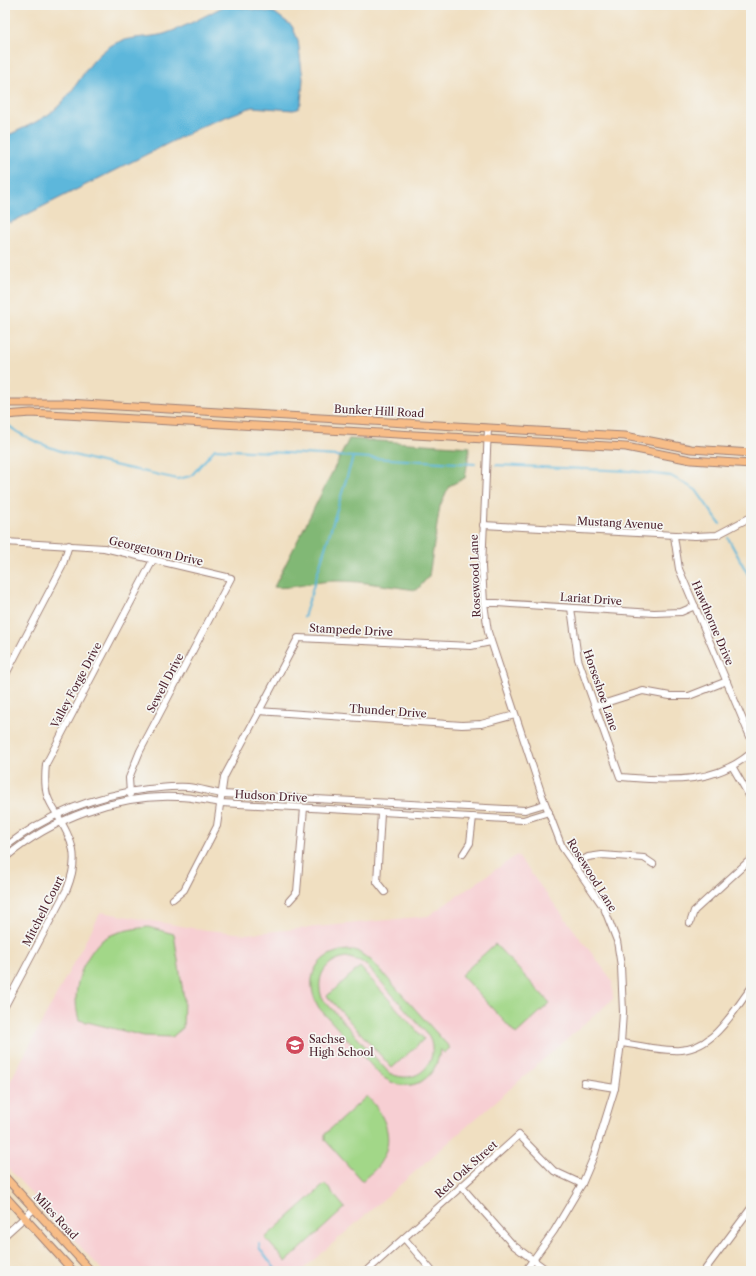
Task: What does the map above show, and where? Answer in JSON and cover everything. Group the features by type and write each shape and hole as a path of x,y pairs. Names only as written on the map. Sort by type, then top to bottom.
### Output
{"main road":[{"name":"Bunker Hill Road","path":"5,403 67,403 618,436 691,449 751,453"},
{"name":"Bunker Hill Road","path":"5,414 33,414 626,447 691,460 751,464"},
{"name":"Miles Road","path":"5,1177 91,1271"},
{"path":"5,1196 73,1271"}],"street":[{"name":"Rosewood Lane","path":"488,428 483,525 484,603 491,642 515,715 562,847 604,908 616,941 621,966 623,1012 621,1043 615,1088 603,1130 582,1184 554,1231 525,1271"},
{"name":"Mustang Avenue","path":"483,525 674,536 717,535 751,517"},
{"name":"Hawthorne Drive","path":"674,536 679,570 751,739"},
{"name":"Georgetown Drive","path":"5,542 104,548 231,578"},
{"path":"5,676 62,567 69,545"},
{"name":"Valley Forge Drive","path":"61,822 47,796 44,776 46,764 153,560"},
{"name":"Sewell Drive","path":"131,800 129,778 140,751 231,578"},
{"name":"Lariat Drive","path":"484,603 654,613 681,612 695,606"},
{"name":"Horseshoe Lane","path":"571,608 578,659 620,777 680,780 708,776 732,766"},
{"name":"Stampede Drive","path":"173,899 184,890 217,826 224,777 298,638 464,646 491,642"},
{"path":"596,706 643,691 670,696 689,696 727,681"},
{"name":"Thunder Drive","path":"258,711 462,725 481,724 515,715"},
{"path":"751,753 732,766 751,799"},
{"name":"Hudson Drive","path":"5,847 57,814 84,802 130,791 189,787 222,794 525,810 546,804"},
{"name":"Hudson Drive","path":"5,858 26,842 61,822 98,808 131,800 177,797 221,803 523,820 549,812"},
{"path":"289,901 297,892 304,808"},
{"path":"381,813 377,882 385,892"},
{"path":"463,854 470,843 473,817"},
{"name":"Mitchell Court","path":"5,1006 67,889 74,872 72,843 61,822"},
{"path":"574,866 588,856 602,855 644,858 653,864"},
{"path":"690,922 694,911 751,859"},
{"path":"621,1043 674,1051 697,1046 709,1040 719,1030 751,988"},
{"path":"584,1083 615,1088"},
{"name":"Red Oak Street","path":"367,1271 519,1135 554,1171 582,1184"},
{"path":"461,1186 513,1245 548,1271"},
{"path":"704,1271 751,1208"},
{"path":"5,1235 34,1209"},
{"path":"404,1238 432,1271"}],"shaded area":[{"name":"Sachse High School","path":"517,855 612,980 613,999 301,1271 103,1271 5,1165 5,1091 101,912 198,929 246,934 428,916"}],"green space":[{"path":"349,439 470,447 465,478 449,486 440,506 429,576 417,590 348,581 330,581 281,588 274,587"},
{"path":"148,927 174,934 184,999 183,1028 172,1037 144,1036 79,1020 76,993 80,975 88,958 95,948 100,942 112,935 123,931"},
{"path":"495,944 550,1003 516,1034 461,975"},
{"path":"350,950 357,951 372,961 450,1048 444,1053 440,1049 438,1060 427,1078 419,1083 410,1085 400,1085 390,1082 380,1075 319,1008 314,997 312,987 312,977 315,968 328,955","holes":["346,957 360,961 367,966 429,1036 432,1046 432,1055 424,1070 417,1075 399,1077 389,1073 322,998 320,983 321,977 327,966 332,962"]},
{"path":"360,967 424,1039 392,1068 327,996"},
{"path":"367,1096 379,1111 388,1136 385,1154 378,1166 362,1181 325,1140 325,1134"},
{"path":"325,1184 345,1208 286,1262 265,1238"}],"water":[{"path":"222,7 237,7 275,13 292,26 298,40 303,79 301,103 298,109 293,110 252,107 207,124 10,223 5,219 5,137 36,122 53,111 61,104 92,63 106,49 120,41 127,39 164,34 187,25"}],"waterway":[{"path":"7,424 22,435 63,452 112,465 177,479 191,476 215,449 475,464"},
{"path":"304,617 353,457"},
{"path":"496,465 630,471 671,476 696,490 720,524"},
{"path":"728,538 751,580"},
{"path":"259,1244 260,1249 277,1271"}],"place":[{"name":"Sachse High School","path":"295,1045"}]}
